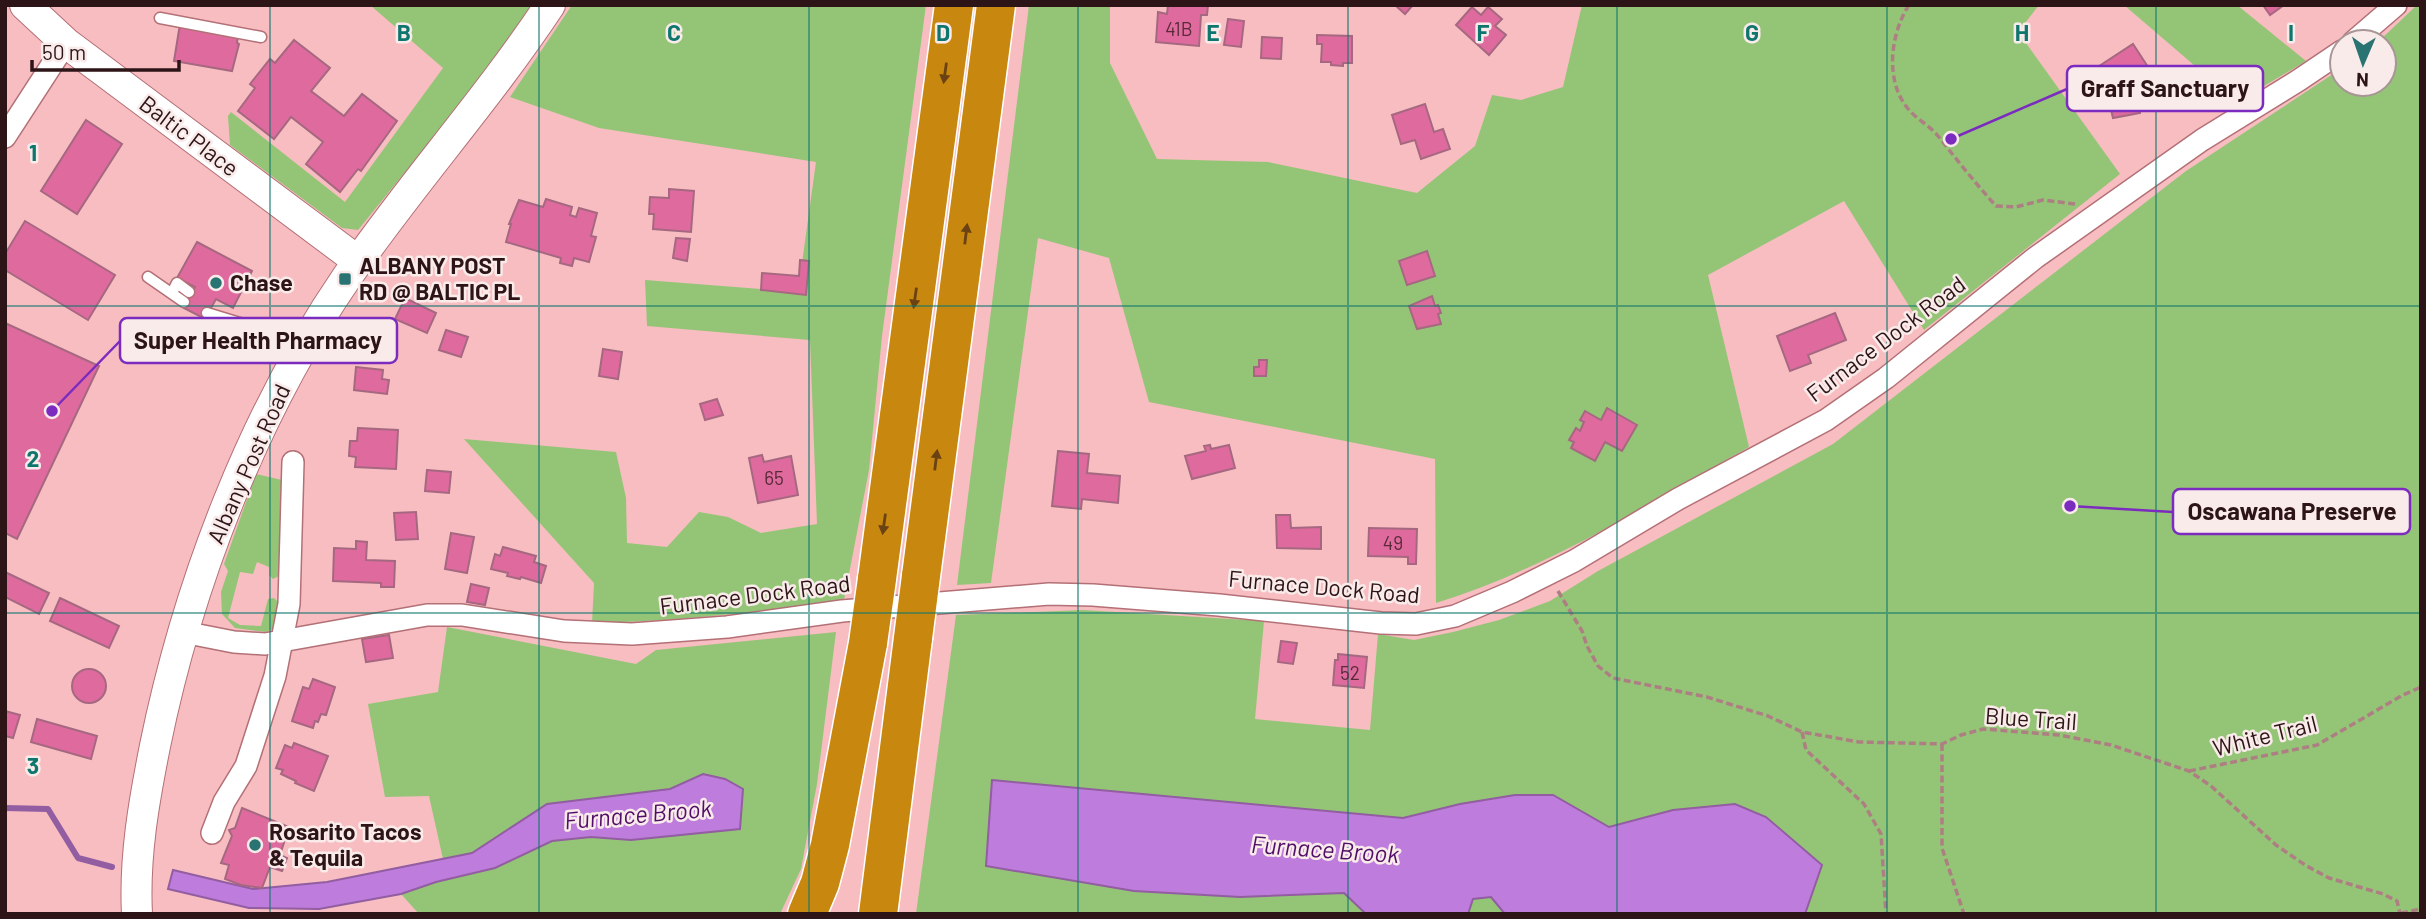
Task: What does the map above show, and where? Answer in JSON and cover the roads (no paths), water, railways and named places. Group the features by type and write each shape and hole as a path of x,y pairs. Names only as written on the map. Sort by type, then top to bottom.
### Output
{"highway":[{"path":"834,914 954,5"},
{"path":"878,914 996,5"},
{"path":"898,914 913,638"},
{"path":"807,914 820,883 830,845 868,643"}],"main road":[{"name":"Baltic Place","path":"25,5 66,43 358,261"},
{"name":"Albany Post Road","path":"137,914 137,859 162,715 183,632 218,529 254,444 318,321 358,261 550,5"}],"street":[{"path":"2369,28 2396,5"},
{"path":"5,137 66,43"},
{"name":"Furnace Dock Road","path":"183,632 247,644 265,644 438,614 462,615 564,631 646,634 758,624 842,611 1043,594 1093,595 1219,605 1381,623 1416,624 1455,615 1548,575 1853,402 1914,356 1999,285 2203,140 2328,60"},
{"path":"212,833 223,802 246,766 272,691 289,591 293,462"}],"lane":[{"path":"160,18 261,37"},
{"path":"148,277 172,293 187,297"},
{"path":"208,309 253,327"}],"water":[{"path":"703,774 725,779 743,789 740,829 631,840 591,837 552,841 495,868 436,882 401,894 319,909 249,908 168,889 173,870 253,889 327,882 472,853 547,804 670,789"},
{"path":"992,780 1403,818 1460,804 1515,795 1553,795 1609,827 1673,810 1735,804 1766,817 1822,865 1805,914 1505,914 1491,897 1473,899 1468,914 1366,914 1344,893 1240,897 1134,891 986,866"}],"waterway":[{"name":"Furnace Brook","path":"5,808 48,809 78,858 112,867"}],"place":[{"name":"Graff Sanctuary","path":"1951,139"},
{"name":"ALBANY POST RD @ BALTIC PL","path":"345,279"},
{"name":"Chase","path":"216,283"},
{"name":"Super Health Pharmacy","path":"52,411"},
{"name":"Oscawana Preserve","path":"2070,506"},
{"name":"Rosarito Tacos & Tequila","path":"255,845"}]}
